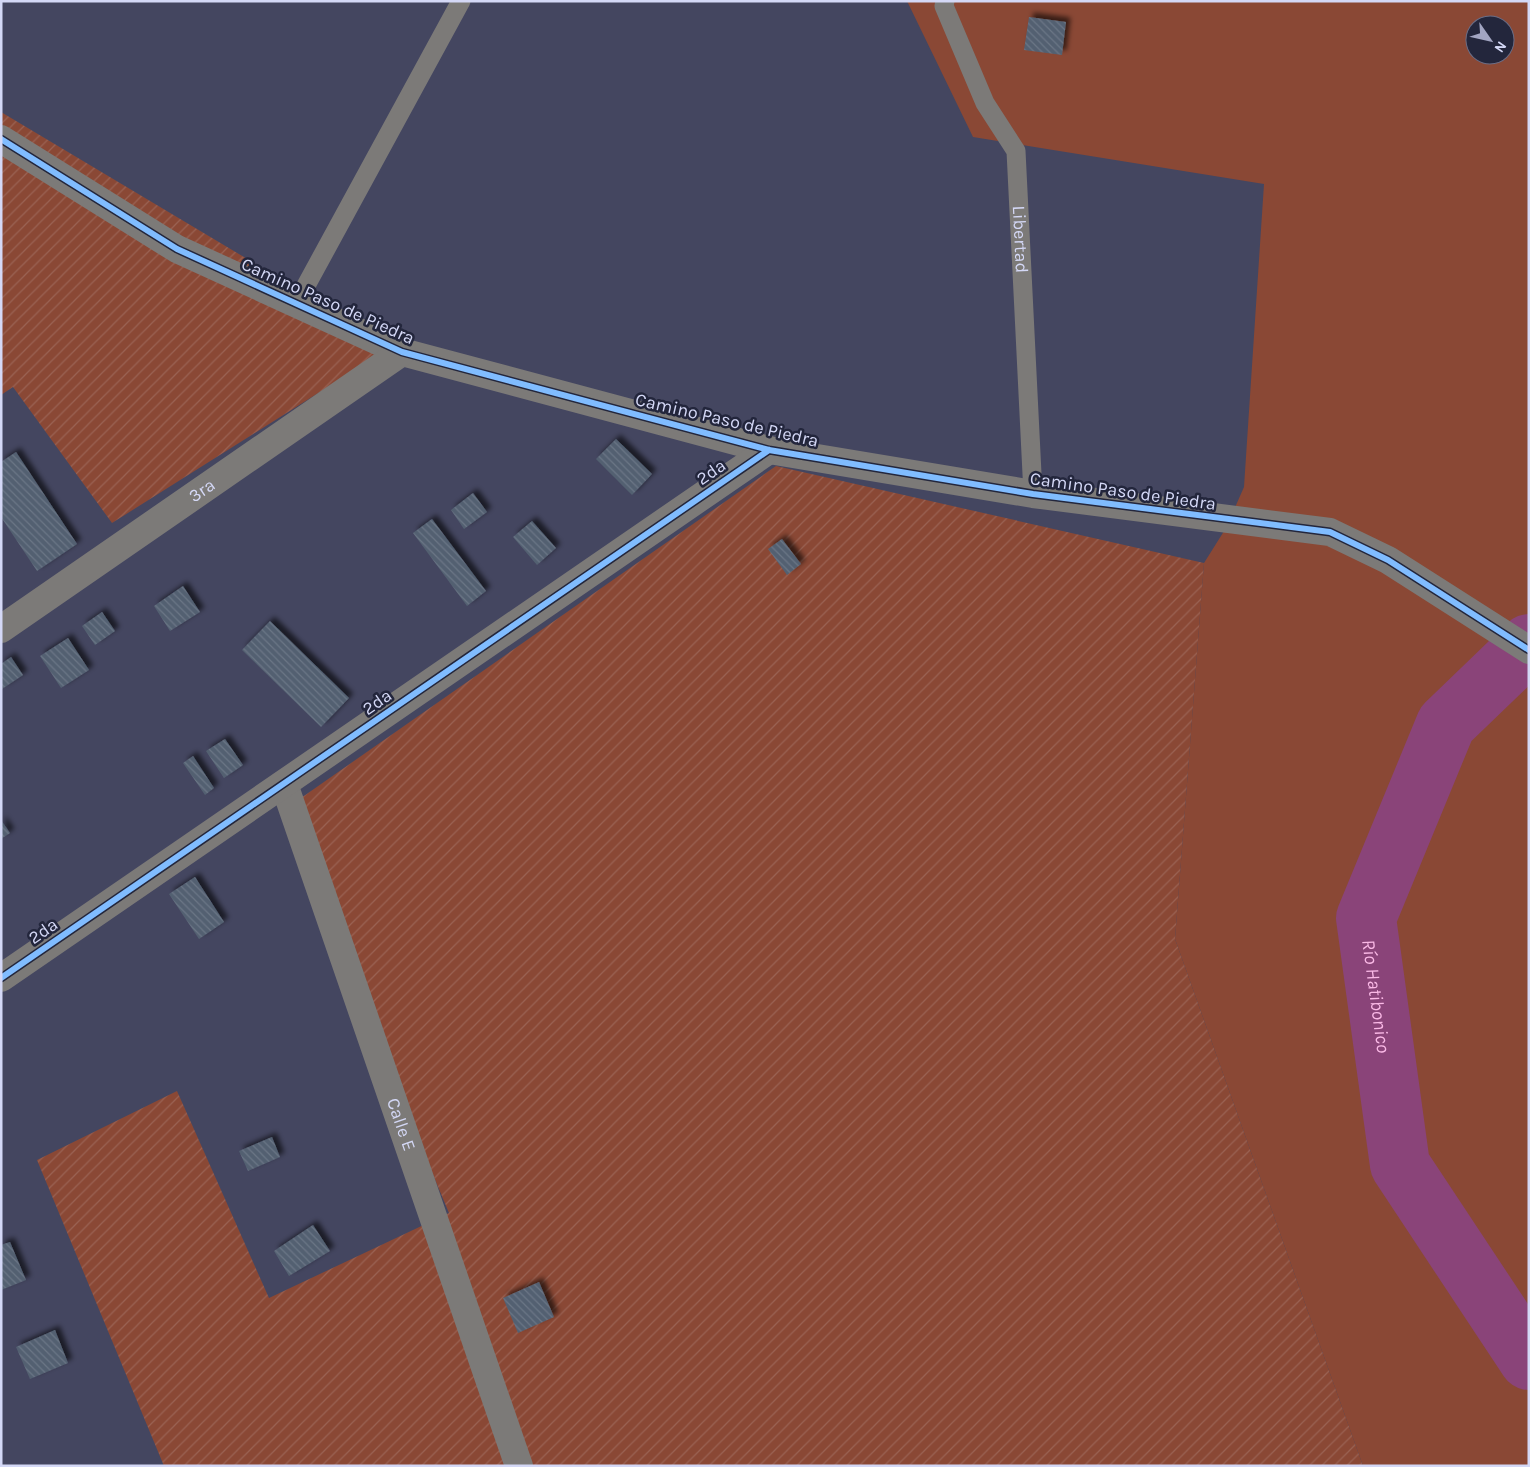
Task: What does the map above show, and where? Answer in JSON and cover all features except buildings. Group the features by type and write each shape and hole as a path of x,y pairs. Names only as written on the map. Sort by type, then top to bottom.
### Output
{"street":[{"name":"Camino Paso de Piedra","path":"1,139 177,249 402,352 769,450 1033,494 1330,532 1388,560 1529,650"},
{"name":"3ra","path":"1,629 402,352"},
{"name":"2da","path":"1,978 769,450"},
{"name":"Calle E","path":"284,784 519,1466"}],"lane":[{"path":"296,304 461,1"},
{"name":"Libertad","path":"945,1 944,6 985,103 1016,151 1033,494"}],"shaded area":[{"path":"907,1 1529,1 1529,1466 1363,1466 1175,939 1204,563 1226,528 1244,487 1264,184 973,137"},
{"path":"1,112 393,346 112,523 13,387 1,395"},
{"path":"776,466 1204,563 1175,939 1363,1466 164,1466 37,1160 177,1091 269,1298 449,1213 281,812"}],"waterway":[{"name":"Río Hatibonico","path":"1529,644 1446,724 1366,918 1400,1165 1529,1360"}],"cycle path":[{"path":"1,139 177,249 402,352 769,450 1033,494 1330,532 1388,560 1529,650"},
{"path":"1,978 769,450"}]}
